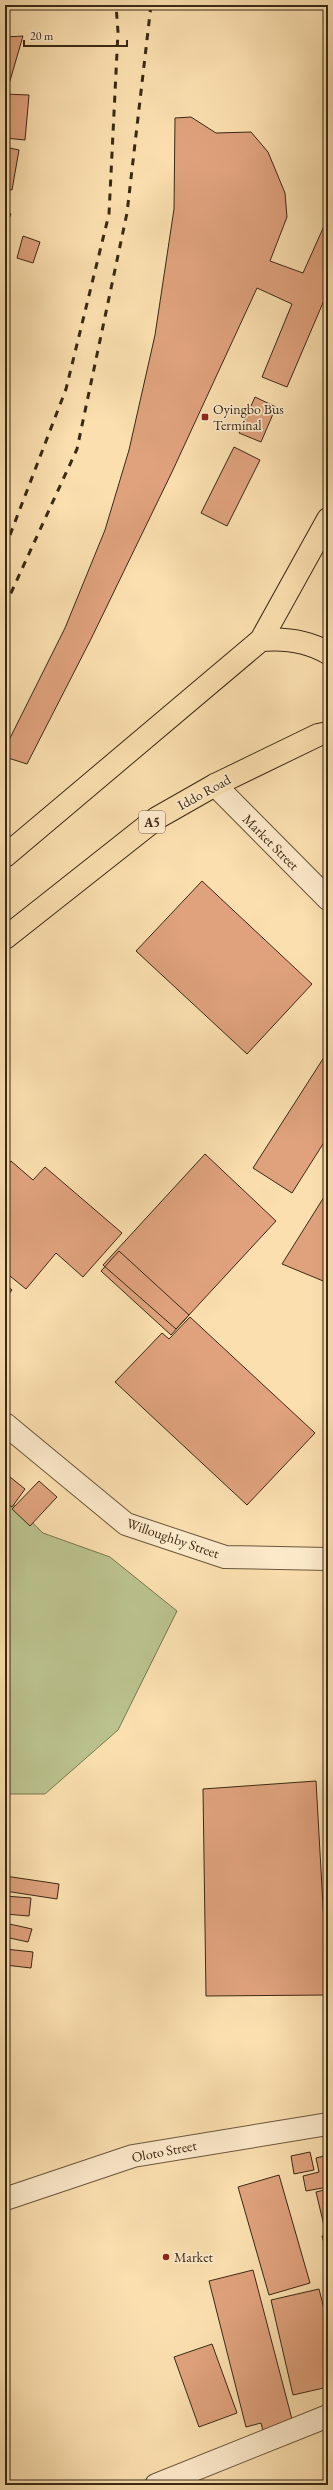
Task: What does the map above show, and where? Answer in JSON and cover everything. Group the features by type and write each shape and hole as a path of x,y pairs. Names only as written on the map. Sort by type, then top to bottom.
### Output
{"highway":[{"path":"5,856 261,640 328,519"},
{"path":"261,640 301,642 317,647 328,653"},
{"name":"Iddo Road","path":"5,938 157,818 215,785 325,731"}],"street":[{"name":"Market Street","path":"215,785 328,899"},
{"name":"Willoughby Street","path":"5,1424 126,1524 225,1557 328,1559"},
{"name":"Oloto Street","path":"5,2199 133,2156 328,2124"},
{"path":"156,2485 328,2416"}],"green space":[{"path":"5,1496 43,1533 110,1557 177,1611 118,1730 45,1794 5,1794"}],"building":[{"path":"23,36 7,91 5,90 5,37"},
{"path":"5,94 29,95 25,140 5,138"},
{"path":"191,117 216,133 251,132 268,152 285,193 287,217 270,261 303,273 324,226 328,228 328,291 287,387 262,377 292,304 257,288 172,472 91,639 27,764 5,757 5,748 65,628 105,530 129,450 155,335 174,209 175,118"},
{"path":"5,147 19,150 12,190 5,189"},
{"path":"5,211 11,214 5,227"},
{"path":"23,236 40,242 33,263 17,258"},
{"path":"255,397 276,407 261,442 239,433"},
{"path":"234,447 260,460 227,526 201,513"},
{"path":"202,881 312,984 247,1054 136,951"},
{"path":"328,1051 328,1136 292,1193 253,1168"},
{"path":"205,1154 276,1221 176,1329 103,1265"},
{"path":"11,1161 33,1180 45,1167 122,1233 83,1277 56,1253 26,1289 5,1272 5,1168"},
{"path":"328,1195 328,1283 282,1264 324,1197"},
{"path":"119,1251 189,1315 171,1335 101,1271"},
{"path":"5,1284 12,1290 5,1299"},
{"path":"190,1317 315,1433 247,1505 115,1382 162,1333 169,1339"},
{"path":"5,1473 25,1489 12,1507 5,1502"},
{"path":"39,1481 57,1497 30,1526 12,1509"},
{"path":"316,1781 328,1995 206,1996 203,1789"},
{"path":"5,1876 59,1884 57,1899 5,1891"},
{"path":"5,1896 31,1898 29,1916 5,1914"},
{"path":"5,1923 32,1929 28,1942 5,1937"},
{"path":"5,1949 33,1952 31,1968 5,1965"},
{"path":"310,2152 314,2170 294,2174 291,2156"},
{"path":"328,2155 328,2187 306,2191 303,2176 319,2172 316,2158"},
{"path":"279,2175 310,2283 269,2295 238,2187"},
{"path":"328,2189 328,2230 325,2230 316,2192"},
{"path":"328,2235 328,2257 322,2236"},
{"path":"253,2270 294,2427 263,2431 261,2423 246,2427 209,2281"},
{"path":"319,2289 328,2325 328,2387 293,2395 271,2300"},
{"path":"212,2344 237,2413 199,2427 174,2357"}],"railway":[{"path":"5,548 66,389 109,214 118,32 116,5"},
{"path":"5,606 77,449 127,213 151,5"}],"place":[{"name":"Oyingbo Bus Terminal","path":"205,417"},
{"name":"Market","path":"166,2257"}]}
